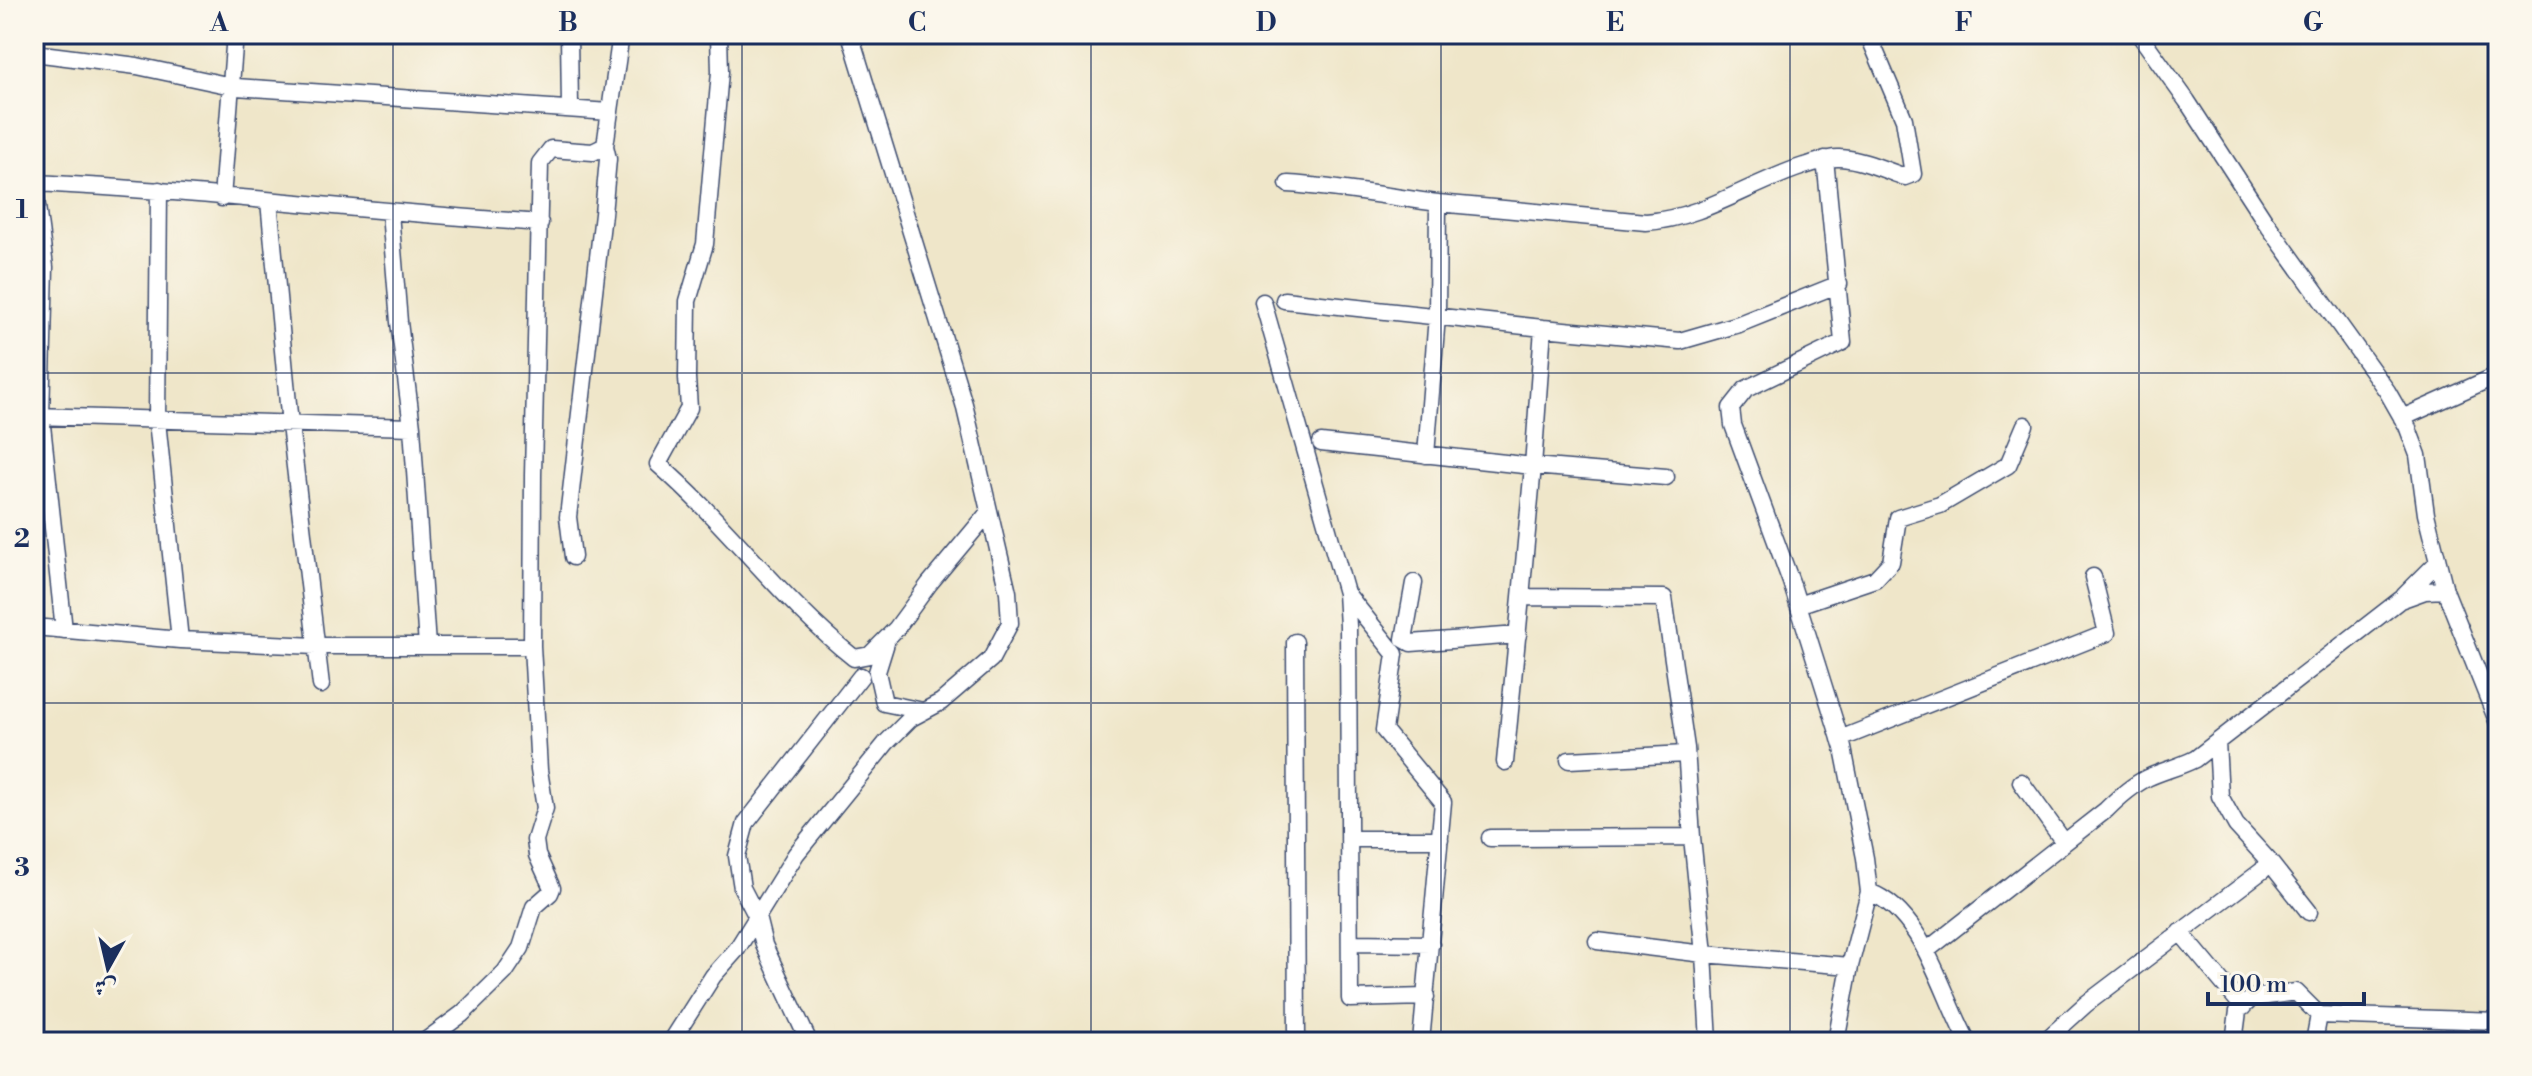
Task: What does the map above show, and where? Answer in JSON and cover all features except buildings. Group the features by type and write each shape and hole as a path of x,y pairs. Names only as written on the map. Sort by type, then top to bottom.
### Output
{"street":[{"path":"222,198 235,34"},
{"path":"569,34 570,108"},
{"path":"573,557 568,517 603,214 608,159 605,146 621,34"},
{"path":"719,34 720,72 705,244 688,301 689,408 658,464 736,538 819,630 854,658 870,655 888,637 989,512"},
{"path":"671,1042 713,976 737,949 796,854 911,718 941,702 991,659 1010,623 1008,592 964,404 850,34"},
{"path":"1288,184 1335,187 1357,193 1438,203 1646,222 1671,220 1729,198 1781,173 1825,159 1840,158 1905,177 1913,174 1904,119 1868,34"},
{"path":"2139,34 2265,221 2387,391 2402,418 2418,455 2426,514 2445,590 2498,723"},
{"path":"34,53 137,66 231,86 610,112"},
{"path":"424,1042 462,1014 505,972 521,948 534,907 552,888 537,855 535,840 545,808 539,770 532,646 540,163 551,149 593,152 605,146"},
{"path":"1825,159 1843,342 1746,389 1731,408 1733,425 1798,605 1840,739 1863,846 1869,892 1850,966 1836,1042"},
{"path":"64,630 38,416 45,267 34,183 159,190 390,213 540,223"},
{"path":"159,190 157,421 180,640"},
{"path":"269,201 290,425 321,685"},
{"path":"1426,455 1437,316 1438,203"},
{"path":"390,213 412,427 427,646"},
{"path":"1284,300 1680,341 1739,324 1839,284"},
{"path":"1263,302 1346,593 1350,999 1426,997"},
{"path":"1505,762 1543,328"},
{"path":"2402,418 2498,375"},
{"path":"38,416 412,427"},
{"path":"1798,605 1875,579 1891,562 1898,518 1940,505 2008,465 2025,425"},
{"path":"1321,443 1666,477"},
{"path":"1926,951 2125,792 2147,778 2195,759 2400,600 2438,562"},
{"path":"1840,739 2107,633 2093,577"},
{"path":"1414,583 1404,639 1411,643 1518,635"},
{"path":"2400,600 2425,591 2445,590"},
{"path":"1346,593 1395,654 1384,730 1443,802 1421,1042"},
{"path":"1521,597 1664,598 1686,754 1709,1042"},
{"path":"34,627 180,640 316,646 532,646"},
{"path":"888,637 877,672 895,734"},
{"path":"1295,642 1297,1042"},
{"path":"847,653 861,676 884,703 923,711"},
{"path":"809,1042 764,945 757,917 742,888 737,856 746,823 861,676"},
{"path":"2217,742 2220,796 2236,825 2309,912"},
{"path":"1569,760 1686,754"},
{"path":"2021,782 2064,842"},
{"path":"1490,838 1692,837"},
{"path":"1349,839 1440,839"},
{"path":"2044,1042 2086,1004 2263,870 2268,860"},
{"path":"1869,892 1881,896 1900,915 1926,951 1968,1042"},
{"path":"2180,932 2243,1007"},
{"path":"1597,941 1704,954 1850,966"},
{"path":"1350,943 1431,944"},
{"path":"2234,1042 2238,1011 2252,998 2296,992 2319,1015 2498,1021"},
{"path":"2314,1042 2319,1015"}]}
